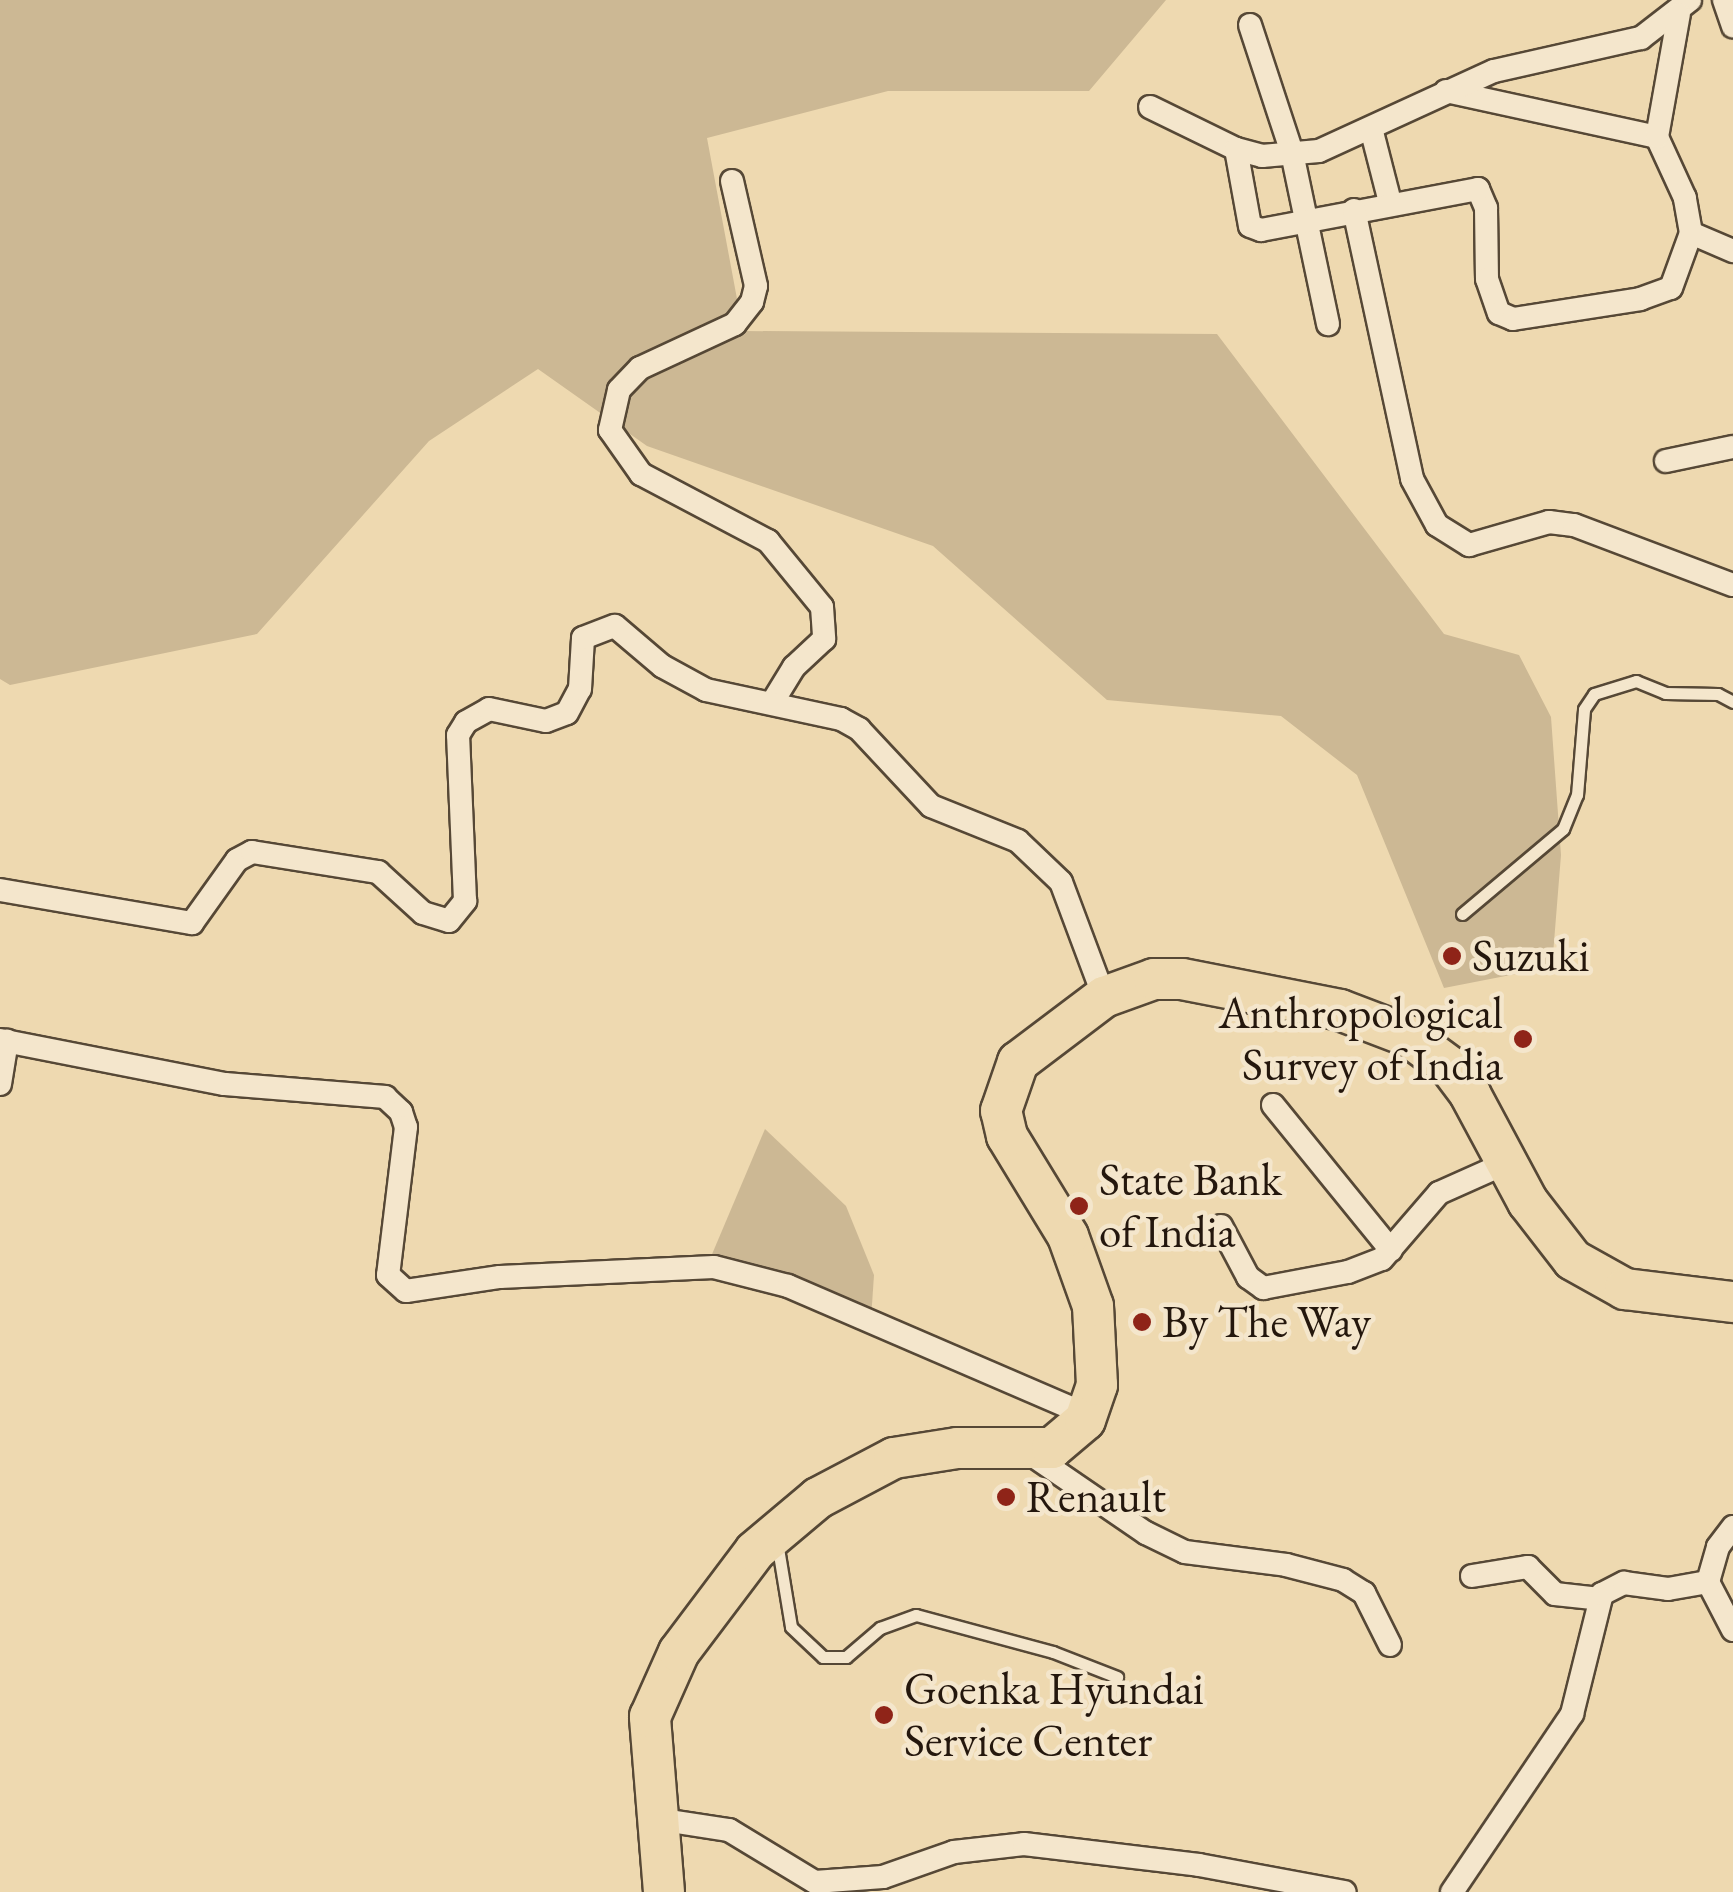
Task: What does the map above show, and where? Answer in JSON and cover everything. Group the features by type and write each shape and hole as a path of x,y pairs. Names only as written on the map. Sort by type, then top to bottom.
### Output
{"highway":[{"path":"664,1892 649,1751 650,1717 661,1689 712,1605 775,1533 818,1498 894,1458 957,1448 1029,1452 1064,1442 1087,1415 1099,1359 1093,1306 1068,1236 1008,1136 1001,1111 1018,1062 1104,998 1154,978 1182,979 1379,1022 1450,1067 1550,1237 1598,1277 1656,1296 1733,1302"}],"street":[{"path":"1657,0 1679,12"},
{"path":"1150,107 1236,149 1292,153 1372,132 1494,71 1615,47 1679,12"},
{"path":"1236,149 1250,226 1261,230 1478,188 1486,208 1492,301 1512,319 1671,288 1691,233 1685,198 1657,137 1679,12"},
{"path":"1250,25 1292,153 1328,324"},
{"path":"1446,92 1657,137"},
{"path":"1372,132 1390,202"},
{"path":"732,181 756,286 752,302 735,324 640,368 619,390 610,430 641,474 768,540 822,607 824,639 794,667 772,703"},
{"path":"1354,210 1412,480 1444,533 1468,545 1550,522 1574,525 1733,585"},
{"path":"1691,233 1733,251"},
{"path":"1666,462 1733,447"},
{"path":"0,890 192,923 238,860 252,852 378,872 423,913 446,922 465,901 458,735 475,714 489,709 546,720 567,713 576,704 584,638 592,630 621,628 662,666 706,690 772,703 859,729 931,806 1018,842 1048,867 1104,998"},
{"path":"0,1084 4,1041 225,1084 385,1097 401,1112 406,1127 388,1275 406,1291 500,1277 714,1267 788,1286 1087,1415"},
{"path":"1273,1106 1391,1250"},
{"path":"1220,1226 1248,1277 1263,1288 1367,1267 1391,1250 1440,1193 1506,1163"},
{"path":"1029,1452 1146,1533 1186,1552 1286,1565 1343,1580 1364,1593 1390,1645"},
{"path":"1733,1526 1718,1548 1708,1582 1733,1630"},
{"path":"1472,1576 1528,1567 1555,1594 1600,1600"},
{"path":"1452,1892 1572,1714 1600,1600 1616,1584 1668,1590 1708,1582"},
{"path":"657,1819 729,1830 815,1882 883,1877 954,1852 1024,1844 1200,1865 1345,1892"}],"lane":[{"path":"1462,914 1563,829 1576,795 1584,709 1594,694 1636,682 1733,702"},
{"path":"775,1533 791,1627 809,1651 823,1657 846,1658 880,1628 916,1615 1053,1652 1117,1678"}],"shaded area":[{"path":"0,0 1166,0 1089,91 888,91 707,138 743,331 1217,334 1444,634 1519,655 1551,717 1561,855 1552,967 1444,988 1357,775 1281,716 1107,700 933,546 647,446 538,369 429,441 257,634 10,685 0,679"},
{"path":"765,1129 846,1206 874,1275 871,1319 710,1259"}],"place":[{"name":"Suzuki","path":"1452,956"},
{"name":"Anthropological Survey of India","path":"1523,1039"},
{"name":"State Bank of India","path":"1079,1206"},
{"name":"By The Way","path":"1142,1322"},
{"name":"Renault","path":"1006,1497"},
{"name":"Goenka Hyundai Service Center","path":"884,1715"}]}
